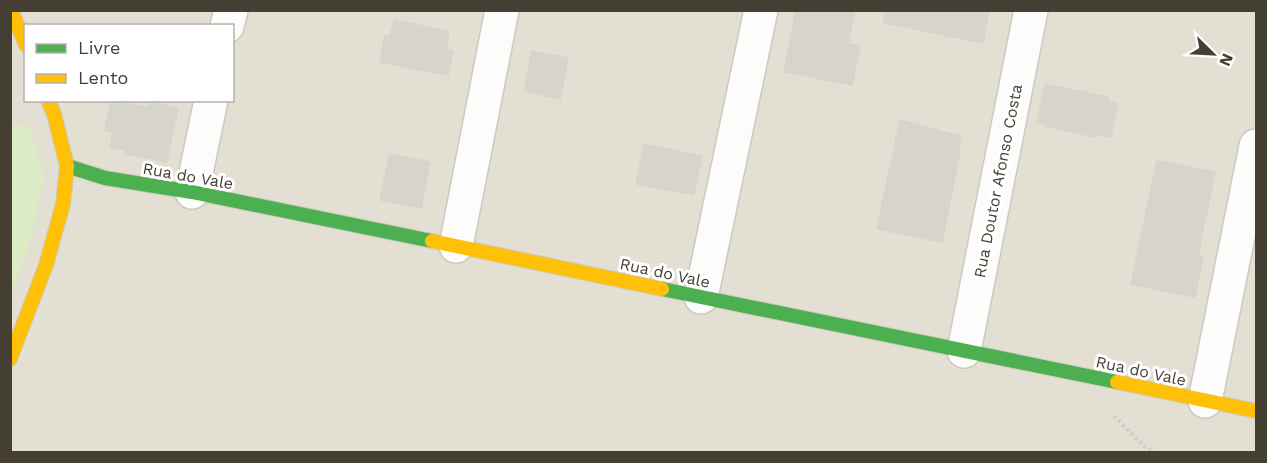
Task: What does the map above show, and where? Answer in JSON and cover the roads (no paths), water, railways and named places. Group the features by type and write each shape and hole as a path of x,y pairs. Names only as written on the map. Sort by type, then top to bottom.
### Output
{"street":[{"path":"11,10 24,40"},
{"path":"456,246 502,10"},
{"path":"701,297 761,10"},
{"name":"Rua Doutor Afonso Costa","path":"964,351 1031,10"},
{"path":"10,359 46,265 63,204 67,166 49,102"},
{"path":"192,192 212,102"},
{"path":"1205,401 1257,146"},
{"name":"Rua do Vale","path":"67,166 105,178 192,192 1257,411"}]}
